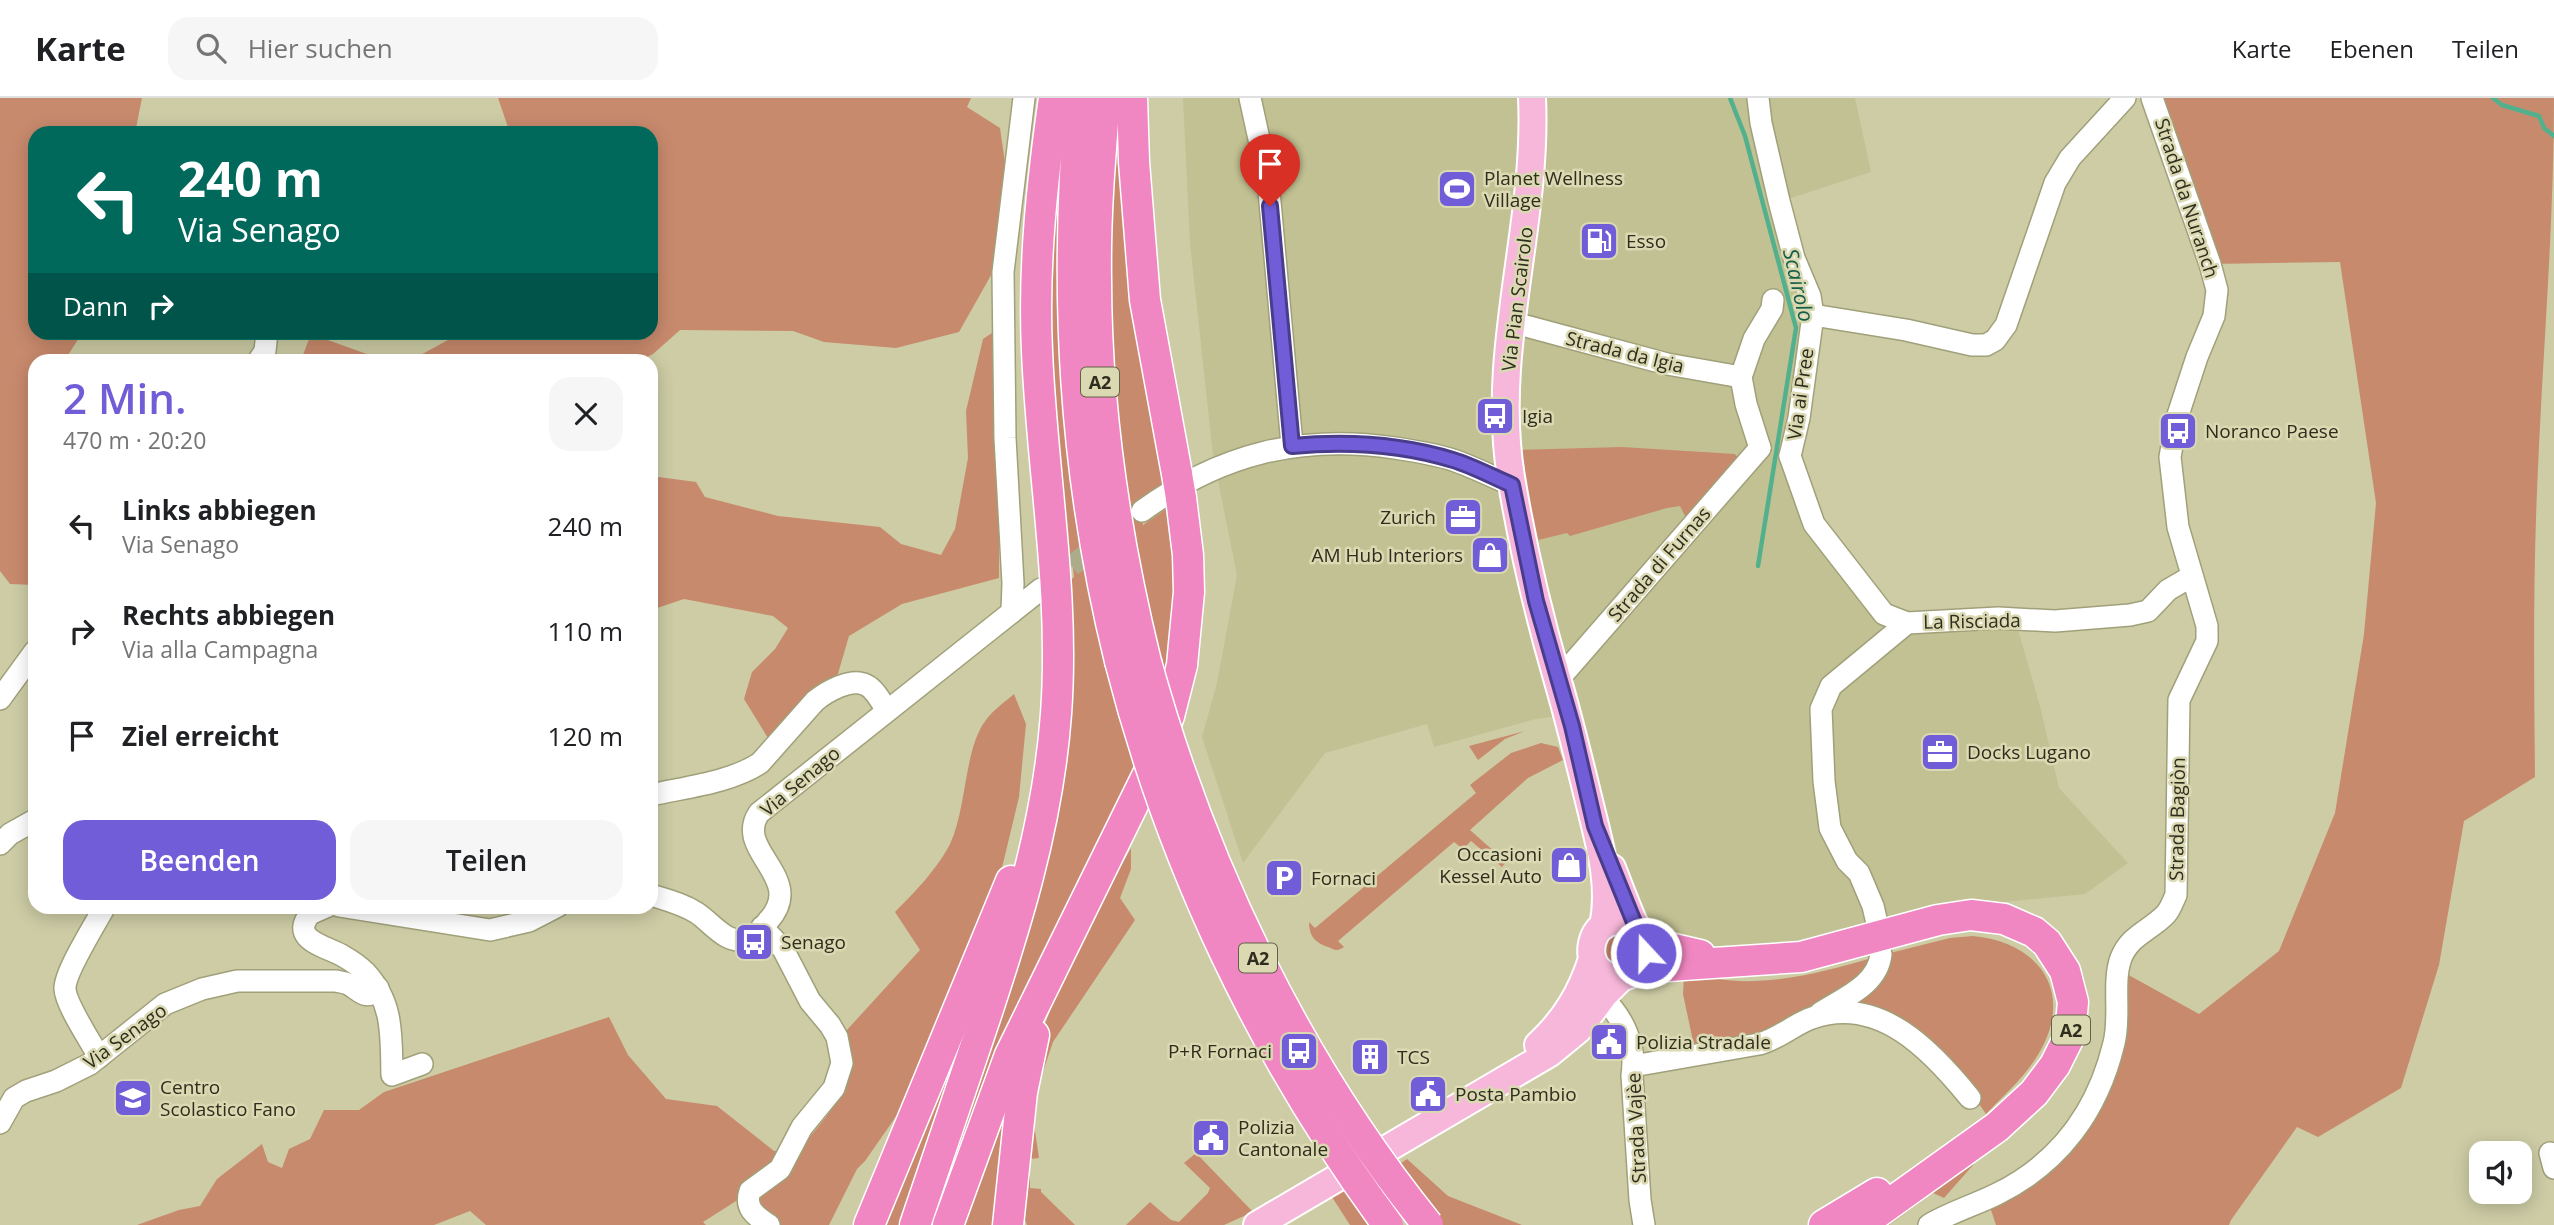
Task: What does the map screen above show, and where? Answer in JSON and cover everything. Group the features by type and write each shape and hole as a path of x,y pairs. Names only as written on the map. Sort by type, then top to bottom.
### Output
{"highway":[{"path":"915,1225 1024,895 1045,803 1056,715 1057,595 1040,397 1036,311 1038,237 1054,98"},
{"name":"A2","path":"1080,98 1072,239 1075,386 1091,522 1107,609 1170,744 1190,802 1251,945 1328,1083 1381,1163 1428,1225"},
{"name":"A2","path":"1105,98 1097,203 1096,277 1100,387 1140,735 1167,816 1222,949 1291,1080 1354,1179 1388,1225"},
{"path":"948,1225 1010,1055 1149,772 1174,700 1182,665 1189,592 1188,555 1179,486 1145,300 1132,98"},
{"path":"869,1225 1016,870 1056,715"},
{"name":"A2","path":"1631,973 1680,964 1801,957 1938,920 1971,915 2004,919 2034,932 2052,949 2065,971 2073,1002 2070,1035 2055,1065 2034,1093 1997,1127 1860,1225"},
{"name":"A2","path":"1640,932 1681,951 1745,961"},
{"path":"1008,1225 1026,1068 1041,1010 1063,948"},
{"name":"A2","path":"1824,1225 1917,1169 1967,1147"},
{"path":"1012,1195 1021,1225"}],"main road":[{"name":"Via Pian Scairolo","path":"1532,98 1533,155 1511,322 1506,416 1512,485 1531,578 1572,726 1607,889 1603,926"},
{"name":"Via Pian Scairolo","path":"1595,826 1640,932"},
{"path":"1257,1225 1550,1053 1566,1042 1602,997 1631,973 1646,953 1640,932 1619,921 1597,931 1591,944 1592,959 1582,989 1561,1022 1499,1082"},
{"path":"1592,959 1604,973 1631,973"}],"street":[{"path":"1012,612 1003,272 1024,98"},
{"path":"1250,98 1268,180 1292,446"},
{"name":"Via ai Pree","path":"1758,98 1779,201 1794,258 1810,296 1813,315 1799,418 1790,456 1760,448"},
{"path":"1813,315 1906,330 1972,345 1986,345 1995,340 2006,325 2055,183 2070,158 2125,98"},
{"name":"Strada da Nuranch","path":"2152,98 2217,290 2214,316 2177,418 2170,457 2178,527 2207,626 2207,641"},
{"path":"1760,448 1746,404 1741,377 1754,339 1768,318 1773,300"},
{"name":"Strada da Igia","path":"1511,322 1667,364 1741,377"},
{"path":"1142,511 1194,477 1244,457 1292,446 1337,443 1422,453 1454,460 1512,485"},
{"name":"Strada di Furnas","path":"1558,680 1760,448"},
{"name":"La Risciada","path":"1790,456 1814,524 1884,614 1907,622 1998,618 2055,621 2130,615 2148,611 2168,590 2192,576"},
{"name":"Via Senago","path":"762,928 776,912 779,884 754,842 756,818 767,806 1041,589"},
{"path":"1877,923 1859,873 1847,861 1830,828 1824,781 1821,709 1831,686 1907,622"},
{"name":"Strada Bagiòn","path":"1929,1225 2010,1187 2039,1168 2074,1132 2098,1094 2115,1041 2118,975 2123,954 2134,938 2166,914 2176,895 2179,700 2207,641"},
{"path":"0,699 28,661"},
{"path":"658,793 733,776 751,769 760,763 815,701 825,693 841,687 862,683 869,686 887,711"},
{"path":"0,844 10,834 28,824"},
{"path":"658,897 697,913 728,938 746,940 762,928 783,949 810,1001 837,1037 842,1063 834,1088 802,1127 780,1169 750,1191 748,1203 754,1215 769,1225"},
{"path":"99,1057 65,989 68,976 101,914"},
{"path":"310,914 304,927 311,942 342,956 363,970 378,988 391,1021 392,1075 422,1064"},
{"path":"389,914 490,930 529,921 543,914"},
{"path":"1633,1066 1772,1041 1867,983 1876,973 1881,954"},
{"name":"Via Senago","path":"0,1123 14,1098 65,1077 99,1057 165,1004 202,989 237,981 336,981 350,984 366,996 374,994 378,988"},
{"name":"Strada Vajèe","path":"1602,997 1621,1019 1629,1037 1644,1225"},
{"path":"1811,1018 1827,1014 1857,1013 1890,1023 1949,1071 1970,1098"}],"shaded area":[{"path":"0,98 142,98 136,126 28,126 28,340 78,340 69,354 28,354 28,585 10,584 0,571"},
{"path":"498,98 971,98 967,107 1000,128 1006,170 999,261 959,332 896,348 824,342 793,331 680,330 653,354 422,354 448,340 658,340 658,126 508,126"},
{"path":"1183,98 1855,98 1871,172 1779,202 1813,315 1790,456 1814,524 1884,614 2015,619 2040,706 2059,788 2128,863 2085,894 1992,903 1843,936 1738,952 1695,948 1669,940 1633,909 1582,721 1568,715 1536,719 1434,747 1427,724 1325,753 1243,863 1202,737 1217,683 1237,575 1213,456 1190,243"},
{"path":"2554,98 2552,196 2536,527 2535,777 2464,821 2439,965 2401,1088 2318,1137 2297,1127 2229,1225 1996,1225 1989,1204 2074,1142 2125,973 2199,1014 2279,951 2335,813 2364,634 2376,503 2340,262 2210,264 2154,99"},
{"path":"1117,108 1170,483 1139,505 1143,525 1173,504 1179,549 1166,690 1133,548 1116,400 1110,241"},
{"path":"1061,139 1057,302 1070,476 1091,599 1139,771 940,1225 924,1225 1019,946 1067,583 1074,577 1072,559 1066,563 1044,343"},
{"path":"992,333 999,338 999,578 902,604 849,636 837,677 771,743 744,699 752,672 775,649 788,628 773,616 684,599 658,608 658,477 696,482 705,497 778,516 880,527 901,544 941,555 955,529 968,458 966,411 983,339"},
{"path":"309,340 328,340 367,354 303,354"},
{"path":"1622,447 1735,454 1739,459 1686,518 1680,506 1570,536 1567,533 1538,540 1518,450"},
{"path":"1014,694 1026,724 1019,797 993,905 920,1082 857,1169 829,1225 777,1225 744,1196 703,1222 706,1225 486,1225 470,1211 434,1225 137,1225 179,1210 200,1206 217,1179 262,1144 268,1162 282,1168 289,1149 310,1139 324,1110 359,1110 384,1092 609,1017 628,1055 666,1099 717,1106 774,1151 802,1147 842,1094 848,1080 851,1049 846,1031 920,950 895,912 932,871 950,844 960,813 973,746 986,720"},
{"path":"1525,731 1505,739 1478,760 1469,746"},
{"path":"1541,743 1558,747 1563,760 1528,778 1470,830 1506,862 1502,867 1471,841 1463,849 1454,842 1338,941 1344,947 1334,950 1314,939 1309,922 1315,928 1476,793 1470,785 1511,753"},
{"path":"1131,848 1131,869 1120,898 1135,920 1053,1042 1034,1098 1033,1117 1039,1158 1030,1159 1030,1188 1041,1189 1075,1225 1027,1225 1022,1207 1026,1121 1035,1060 1043,1030 1072,960"},
{"path":"1006,917 906,1225 878,1225"},
{"path":"1619,934 1625,935 1633,943 1633,955 1625,963 1619,964 1613,963 1605,955 1604,949 1605,943 1613,935"},
{"path":"1973,936 1996,940 2016,948 2032,960 2044,974 2051,991 2053,1010 2049,1031 2034,1061 1986,1114 1964,1082 1930,1048 1831,1011 1886,954 1950,938"},
{"path":"1876,957 1873,969 1781,1032 1694,1046 1683,994 1684,975 1737,981 1770,980 1816,973"},
{"path":"1022,1045 1003,1225 957,1225"},
{"path":"1196,1153 1253,1212 1224,1225 1126,1225 1150,1202 1171,1220 1179,1222 1208,1193 1210,1188 1184,1163"},
{"path":"1976,1158 1974,1164 1944,1198 1933,1193 1889,1225 1876,1225"},
{"path":"1407,1159 1448,1196 1522,1225 1441,1225 1398,1165"},
{"path":"1347,1189 1375,1225 1350,1225 1332,1197"}],"waterway":[{"name":"Scairolo","path":"1730,98 1745,136 1796,328 1758,566"},
{"path":"2493,98 2502,105 2539,116 2544,128 2554,136"}],"tunnel":[{"path":"1047,585 1105,540"}],"place":[{"name":"Planet Wellness Village","path":"1457,189"},
{"name":"Esso","path":"1599,241"},
{"name":"Igia","path":"1495,416"},
{"name":"Noranco Paese","path":"2178,431"},
{"name":"Zurich","path":"1463,517"},
{"name":"AM Hub Interiors","path":"1490,555"},
{"name":"Docks Lugano","path":"1940,752"},
{"name":"Occasioni Kessel Auto","path":"1569,865"},
{"name":"Fornaci","path":"1284,878"},
{"name":"Senago","path":"754,942"},
{"name":"Polizia Stradale","path":"1609,1042"},
{"name":"P+R Fornaci","path":"1299,1051"},
{"name":"TCS","path":"1370,1057"},
{"name":"Posta Pambio","path":"1428,1094"},
{"name":"Centro Scolastico Fano","path":"133,1098"},
{"name":"Polizia Cantonale","path":"1211,1138"}],"route":[{"path":"1270,206 1292,446 1337,443 1373,445 1422,453 1454,460 1512,485 1536,601 1572,726 1595,826 1636,927 1644,937 1646,953"}]}
